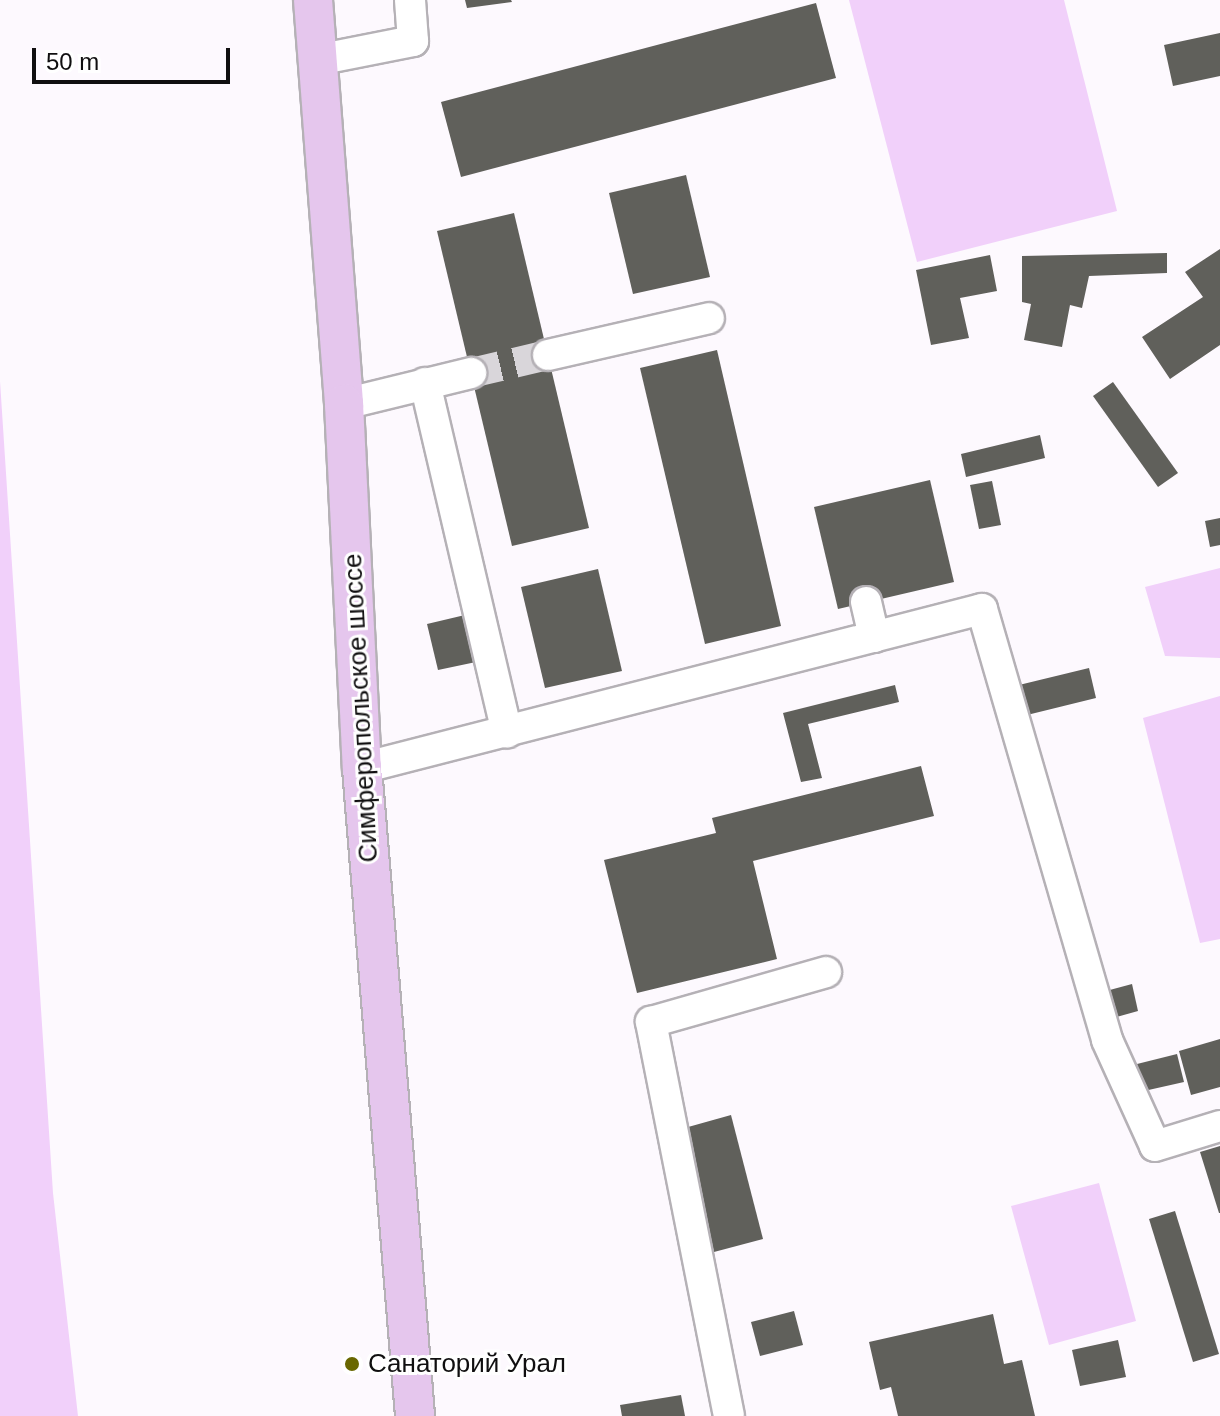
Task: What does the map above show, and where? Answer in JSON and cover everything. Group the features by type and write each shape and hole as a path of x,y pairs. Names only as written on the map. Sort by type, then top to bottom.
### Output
{"main road":[{"name":"Симферопольское шоссе","path":"313,0 344,404 362,768 415,1416"}],"street":[{"path":"317,60 413,41 410,0"},
{"path":"548,355 709,318"},
{"path":"344,404 471,373"},
{"path":"425,383 507,732"},
{"path":"866,602 874,637"},
{"path":"362,768 982,609 1107,1040 1155,1146 1220,1126"},
{"path":"729,1416 651,1022 826,972"}],"shaded area":[{"path":"849,0 1064,0 1117,211 917,262"},
{"path":"0,381 53,1193 78,1416 0,1416"},
{"path":"1220,568 1220,658 1165,656 1145,587"},
{"path":"1220,696 1220,939 1200,943 1143,718"},
{"path":"1099,1183 1136,1321 1049,1345 1011,1206"}],"building":[{"path":"465,0 511,0 512,2 467,8"},
{"path":"816,3 836,78 461,177 441,102"},
{"path":"1220,33 1220,76 1173,86 1164,45"},
{"path":"686,175 710,277 633,294 609,193"},
{"path":"514,213 589,528 512,546 437,231"},
{"path":"1220,249 1220,345 1170,379 1142,337 1203,297 1185,272"},
{"path":"1167,253 1167,273 1089,276 1082,308 1070,305 1062,347 1024,340 1031,304 1022,302 1022,256"},
{"path":"990,255 997,291 960,298 969,338 931,345 916,270"},
{"path":"717,350 781,626 705,644 640,368"},
{"path":"1113,382 1178,473 1158,487 1093,396"},
{"path":"1040,435 1045,458 966,477 961,454"},
{"path":"930,480 954,582 838,609 814,507"},
{"path":"992,481 1001,525 979,529 970,485"},
{"path":"1220,518 1220,545 1210,547 1205,521"},
{"path":"598,569 622,671 545,688 521,587"},
{"path":"465,615 476,662 438,670 427,624"},
{"path":"1089,668 1096,698 1027,715 1019,685"},
{"path":"895,685 899,702 808,724 822,778 801,782 783,713"},
{"path":"921,766 934,816 753,861 777,959 637,993 604,860 716,833 712,818"},
{"path":"1132,984 1138,1011 1113,1018 1106,991"},
{"path":"1220,1039 1220,1087 1191,1095 1179,1051"},
{"path":"1177,1054 1184,1082 1144,1091 1137,1064"},
{"path":"731,1115 763,1239 714,1252 681,1129"},
{"path":"1220,1146 1220,1213 1219,1213 1200,1152"},
{"path":"1175,1211 1219,1354 1193,1362 1149,1219"},
{"path":"794,1311 803,1345 760,1356 751,1322"},
{"path":"993,1314 1004,1364 1022,1360 1035,1416 898,1416 891,1387 880,1390 869,1342"},
{"path":"1118,1340 1126,1377 1080,1386 1072,1350"},
{"path":"681,1395 685,1416 622,1416 620,1405"}],"tunnel":[{"path":"471,373 548,355"}],"place":[{"name":"Санаторий Урал","path":"352,1364"}]}
